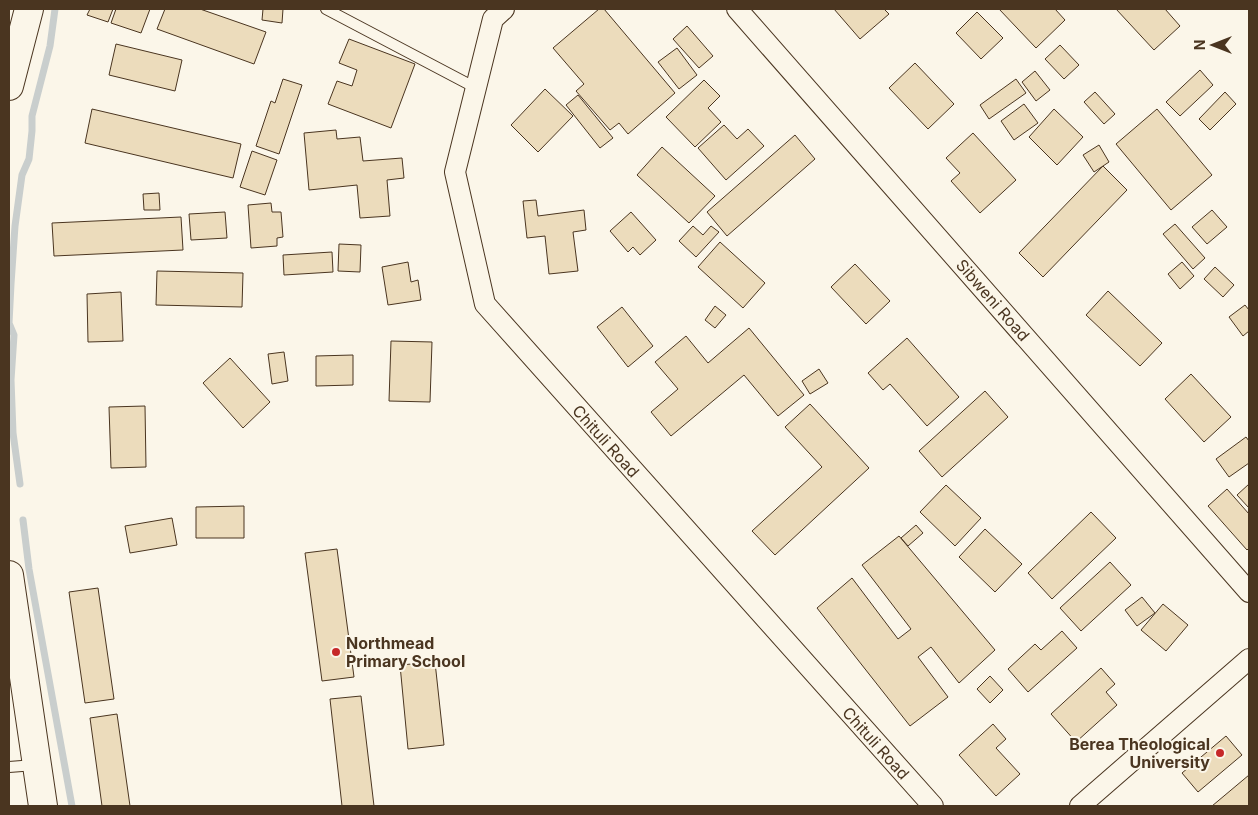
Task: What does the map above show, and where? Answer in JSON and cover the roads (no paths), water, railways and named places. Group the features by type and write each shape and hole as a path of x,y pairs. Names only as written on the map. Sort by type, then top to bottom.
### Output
{"main road":[{"path":"9,86 13,52 29,9"},
{"path":"9,575 43,806"}],"street":[{"name":"Chituli Road","path":"504,9 493,19 455,172 485,304 932,806"},
{"name":"Sibweni Road","path":"737,9 1249,592"},
{"path":"1080,806 1249,659"}],"lane":[{"path":"326,9 476,88"},
{"path":"9,767 38,764"}],"waterway":[{"path":"20,484 13,433 11,380 14,335 9,323 15,226 22,175 29,159 32,116 50,46 55,9"},
{"path":"23,520 29,569 72,806"}],"place":[{"name":"Northmead Primary School","path":"336,652"},
{"name":"Berea Theological University","path":"1220,753"}]}
